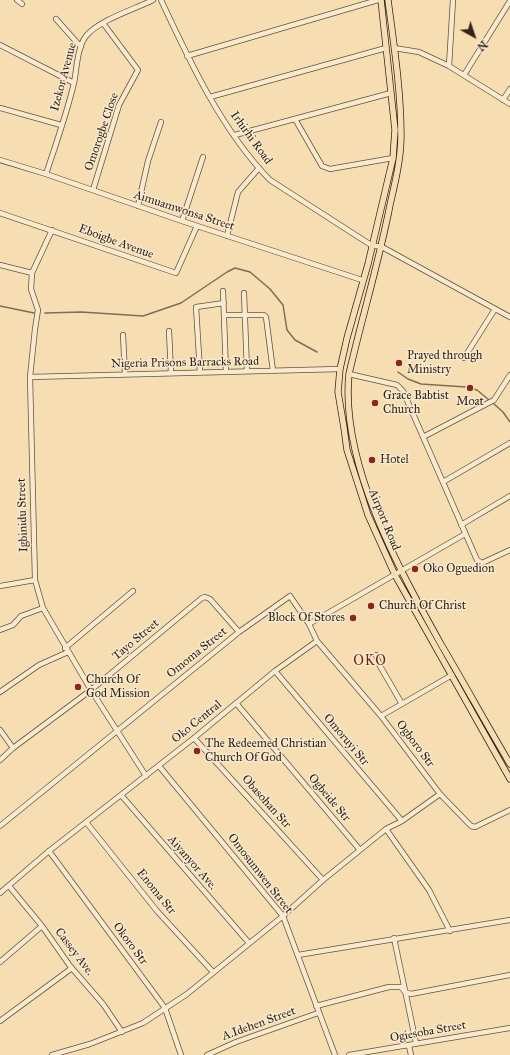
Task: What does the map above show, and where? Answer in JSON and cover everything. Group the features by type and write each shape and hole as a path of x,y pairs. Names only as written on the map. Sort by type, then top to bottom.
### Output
{"main road":[{"name":"Airport Road","path":"381,0 395,130 393,158 368,264 362,280 340,369 338,392 347,450 368,515 395,575 436,651 452,675 510,778"},
{"name":"Airport Road","path":"388,0 394,48 401,136 400,159 382,247 370,285 349,374 347,389 350,419 355,447 375,513 401,570 510,764"}],"street":[{"path":"17,0 22,4"},
{"name":"Izekor Avenue","path":"46,174 74,83 81,47 86,36 94,28 103,23 153,0"},
{"name":"Irhirhi Road","path":"161,0 187,56 210,97 259,168 282,188 372,245"},
{"path":"187,56 378,0"},
{"path":"449,66 453,0"},
{"path":"464,75 510,1"},
{"path":"56,19 81,47"},
{"name":"Omorogbe Close","path":"93,190 119,105 138,70 103,23"},
{"path":"0,45 74,83"},
{"path":"210,97 386,48"},
{"path":"394,48 419,52 449,66 510,104"},
{"path":"503,100 510,89"},
{"path":"235,135 391,93"},
{"path":"0,108 61,125"},
{"path":"295,119 322,166 330,169 393,158"},
{"path":"138,206 148,162 161,122"},
{"path":"182,221 203,157"},
{"name":"Aimuamwonsa Street","path":"0,160 362,280"},
{"path":"227,236 238,192 259,168"},
{"name":"Eboigbe Avenue","path":"0,213 176,273 197,226"},
{"name":"Igbinidu Street","path":"52,230 32,273 31,289 38,310 34,328 30,377 35,580 43,608 91,690 146,776"},
{"path":"372,245 382,247 510,317"},
{"path":"0,265 32,273"},
{"path":"223,291 226,372"},
{"path":"244,293 247,371"},
{"path":"200,372 196,307 224,303"},
{"path":"464,358 495,309"},
{"path":"224,315 264,315 266,317 273,371"},
{"path":"169,331 171,373"},
{"path":"123,335 125,374"},
{"name":"Nigeria Prisons Barracks Road","path":"30,377 340,369"},
{"path":"349,374 400,387 443,482 464,534 477,560 482,563 510,550"},
{"path":"423,437 494,400 510,375"},
{"path":"443,482 510,443"},
{"path":"461,525 510,496"},
{"path":"317,641 309,624 464,534"},
{"path":"0,586 35,580"},
{"path":"0,692 39,664 67,650 133,591"},
{"name":"Omoma Street","path":"0,826 239,632 290,596 309,624"},
{"name":"Tayo Street","path":"0,760 13,748 91,690 202,598 205,597 210,599 239,632"},
{"path":"0,630 12,625 21,616 43,608"},
{"name":"Oko Central","path":"0,892 275,672 317,641"},
{"name":"Ogboro Str","path":"317,641 381,716 440,794 471,826 475,827 510,810"},
{"path":"376,655 380,666 402,704"},
{"name":"Omoruyi Str","path":"275,672 402,821"},
{"path":"381,716 452,675"},
{"name":"Ogbeide Str","path":"236,703 360,850"},
{"path":"0,730 13,748"},
{"name":"Obasohan Str","path":"194,738 324,880"},
{"name":"Omosumwen Street","path":"159,766 283,916 318,1013 335,1055"},
{"path":"52,1055 90,1044 143,1023 249,944 386,829 402,821 440,794"},
{"name":"Aiyanyor Ave.","path":"121,795 249,944"},
{"name":"Enoma Str","path":"86,822 157,911 213,972"},
{"path":"386,829 429,890 450,931"},
{"name":"Okoro Str","path":"49,852 165,1008 181,1055"},
{"name":"Cassey Ave.","path":"9,886 42,926 72,968 103,1004 122,1032"},
{"path":"298,955 510,920"},
{"path":"0,962 42,926"},
{"path":"394,938 416,1043"},
{"path":"0,1021 72,968"},
{"path":"316,1006 389,987 401,987 405,992 411,994 510,975"},
{"name":"A.Idehen Street","path":"207,1055 236,1042 318,1013"},
{"name":"Ogiesoba Street","path":"349,1055 510,1028"},
{"path":"409,1046 411,1055"}],"waterway":[{"path":"45,313 81,312 143,316 181,303 235,268 250,272 270,289 283,305 287,330 295,340 317,352"},
{"path":"0,306 34,313"},
{"path":"398,372 408,379 421,384 466,387 477,390 489,400"},
{"path":"494,404 503,412 510,422"}],"place":[{"name":"Prayed through Ministry","path":"399,363"},
{"name":"Moat","path":"470,388"},
{"name":"Grace Babtist Church","path":"375,403"},
{"name":"Hotel","path":"372,460"},
{"name":"Oko Oguedion","path":"415,569"},
{"name":"Church Of Christ","path":"371,606"},
{"name":"Block Of Stores","path":"353,618"},
{"name":"Church Of God Mission","path":"78,687"},
{"name":"The Redeemed Christian Church Of God","path":"197,751"}],"district":[{"name":"OKO","path":"370,662"}]}
